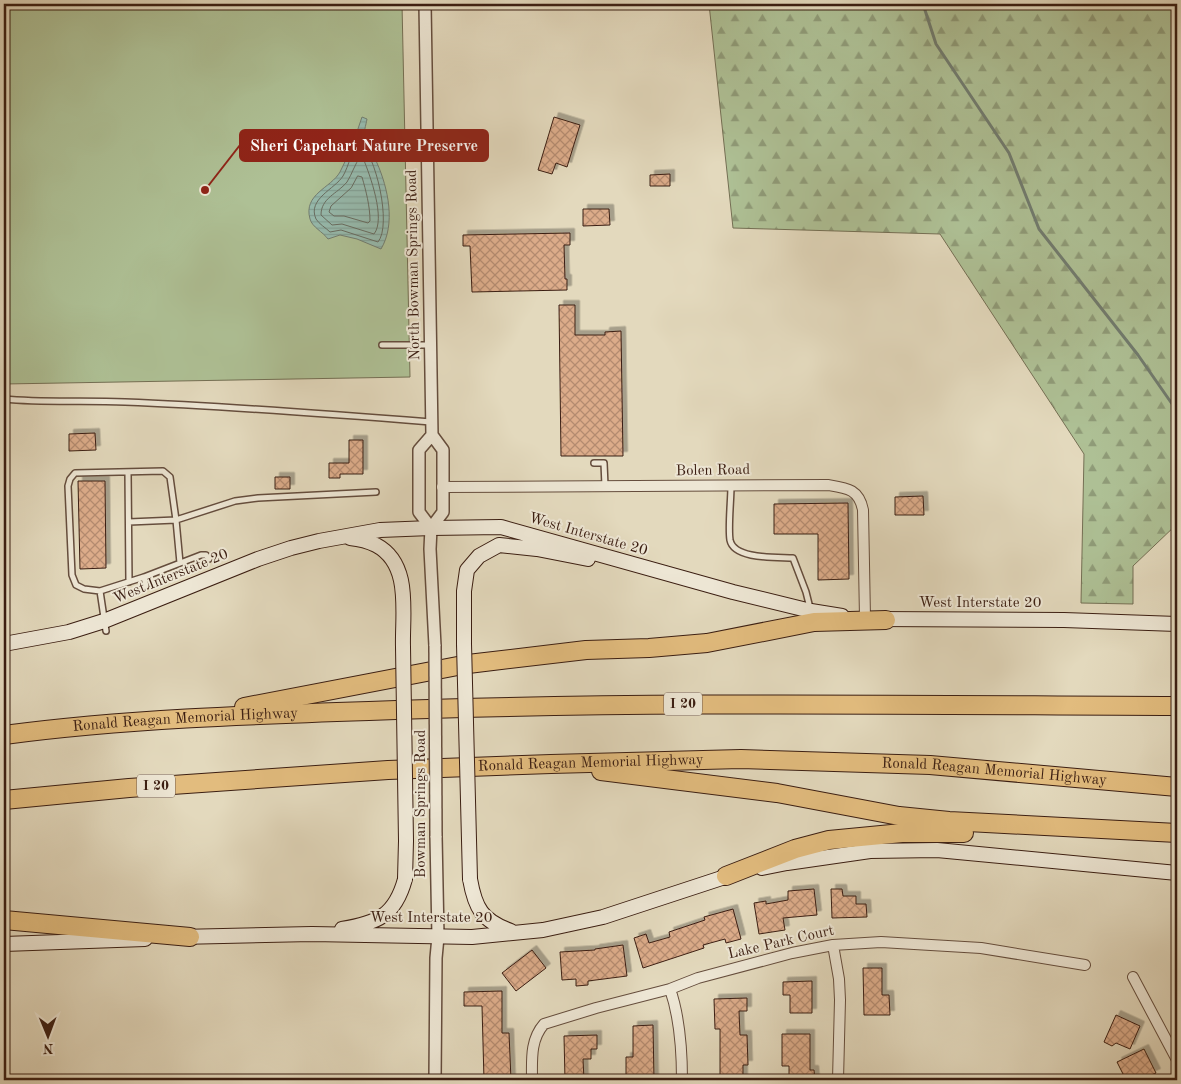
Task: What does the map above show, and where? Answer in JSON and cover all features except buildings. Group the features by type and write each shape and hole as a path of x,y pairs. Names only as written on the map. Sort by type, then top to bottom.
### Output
{"highway":[{"path":"188,717 468,664 586,650 649,648 707,643 814,622 886,620"},
{"name":"Ronald Reagan Memorial Highway","path":"4,735 188,717 583,704 1177,706"},
{"name":"Ronald Reagan Memorial Highway","path":"4,800 129,788 299,776 551,764 742,759 920,765 1177,787"},
{"path":"551,764 777,794 899,816 984,824 1177,833"},
{"path":"726,876 795,849 829,840 902,833 983,832 1066,827"},
{"path":"4,920 190,937"}],"main road":[{"name":"West Interstate 20","path":"4,644 105,626 258,559 290,548 380,530 431,528 501,527 733,592 835,615 886,620 1064,620 1177,624"},
{"path":"312,934 359,926 379,919 393,908 401,895 405,879 402,587 400,575 392,557 377,545 344,536"},
{"path":"514,933 496,926 482,914 473,898 470,879 464,644 464,591 467,570 479,556 499,545 537,549 580,558 619,560"},
{"name":"West Interstate 20","path":"4,944 312,934 472,937 543,930 603,917 726,876 788,862 870,851 928,850 1177,873"}],"street":[{"name":"North Bowman Springs Road","path":"425,4 432,435 442,450 443,512 431,528"},
{"path":"431,528 419,512 419,450 432,435"},
{"name":"Bolen Road","path":"442,487 828,485 849,489 861,501 863,510 865,618"},
{"name":"Bowman Springs Road","path":"431,528 430,549 435,646 438,937 436,958 435,1080"},
{"name":"Lake Park Court","path":"532,1080 532,1048 539,1029 544,1024 670,989 698,978 782,955 833,944 881,942 981,948 1085,965"},
{"path":"833,944 839,979 840,1000 838,1080"},
{"path":"1133,976 1177,1060"},
{"path":"670,989 682,1047 682,1080"}],"lane":[{"path":"382,345 430,345"},
{"path":"4,400 33,402 90,400 198,405 432,422"},
{"path":"594,463 604,463 605,487"},
{"path":"180,563 170,478 163,471 76,473 70,479 68,486 72,574 76,585 84,589 100,591 204,555 209,559"},
{"path":"128,472 129,582"},
{"path":"731,486 730,542 738,551 752,556 793,558 811,611"},
{"path":"129,522 176,520 235,501 258,498 376,492"},
{"path":"144,577 146,586"},
{"path":"100,591 105,626"}],"green space":[{"path":"4,4 402,4 410,377 4,384"},
{"path":"709,4 1177,4 1177,524 1133,566 1133,604 1081,603 1084,454 940,234 733,228"}],"water":[{"path":"362,117 367,119 364,132 365,139 381,173 389,206 388,229 381,249 357,239 340,235 328,239 313,225 310,219 310,203 340,172"}],"waterway":[{"path":"923,4 936,44 1009,153 1039,229 1138,355 1177,411"}],"place":[{"name":"Sheri Capehart Nature Preserve","path":"205,190"}]}
